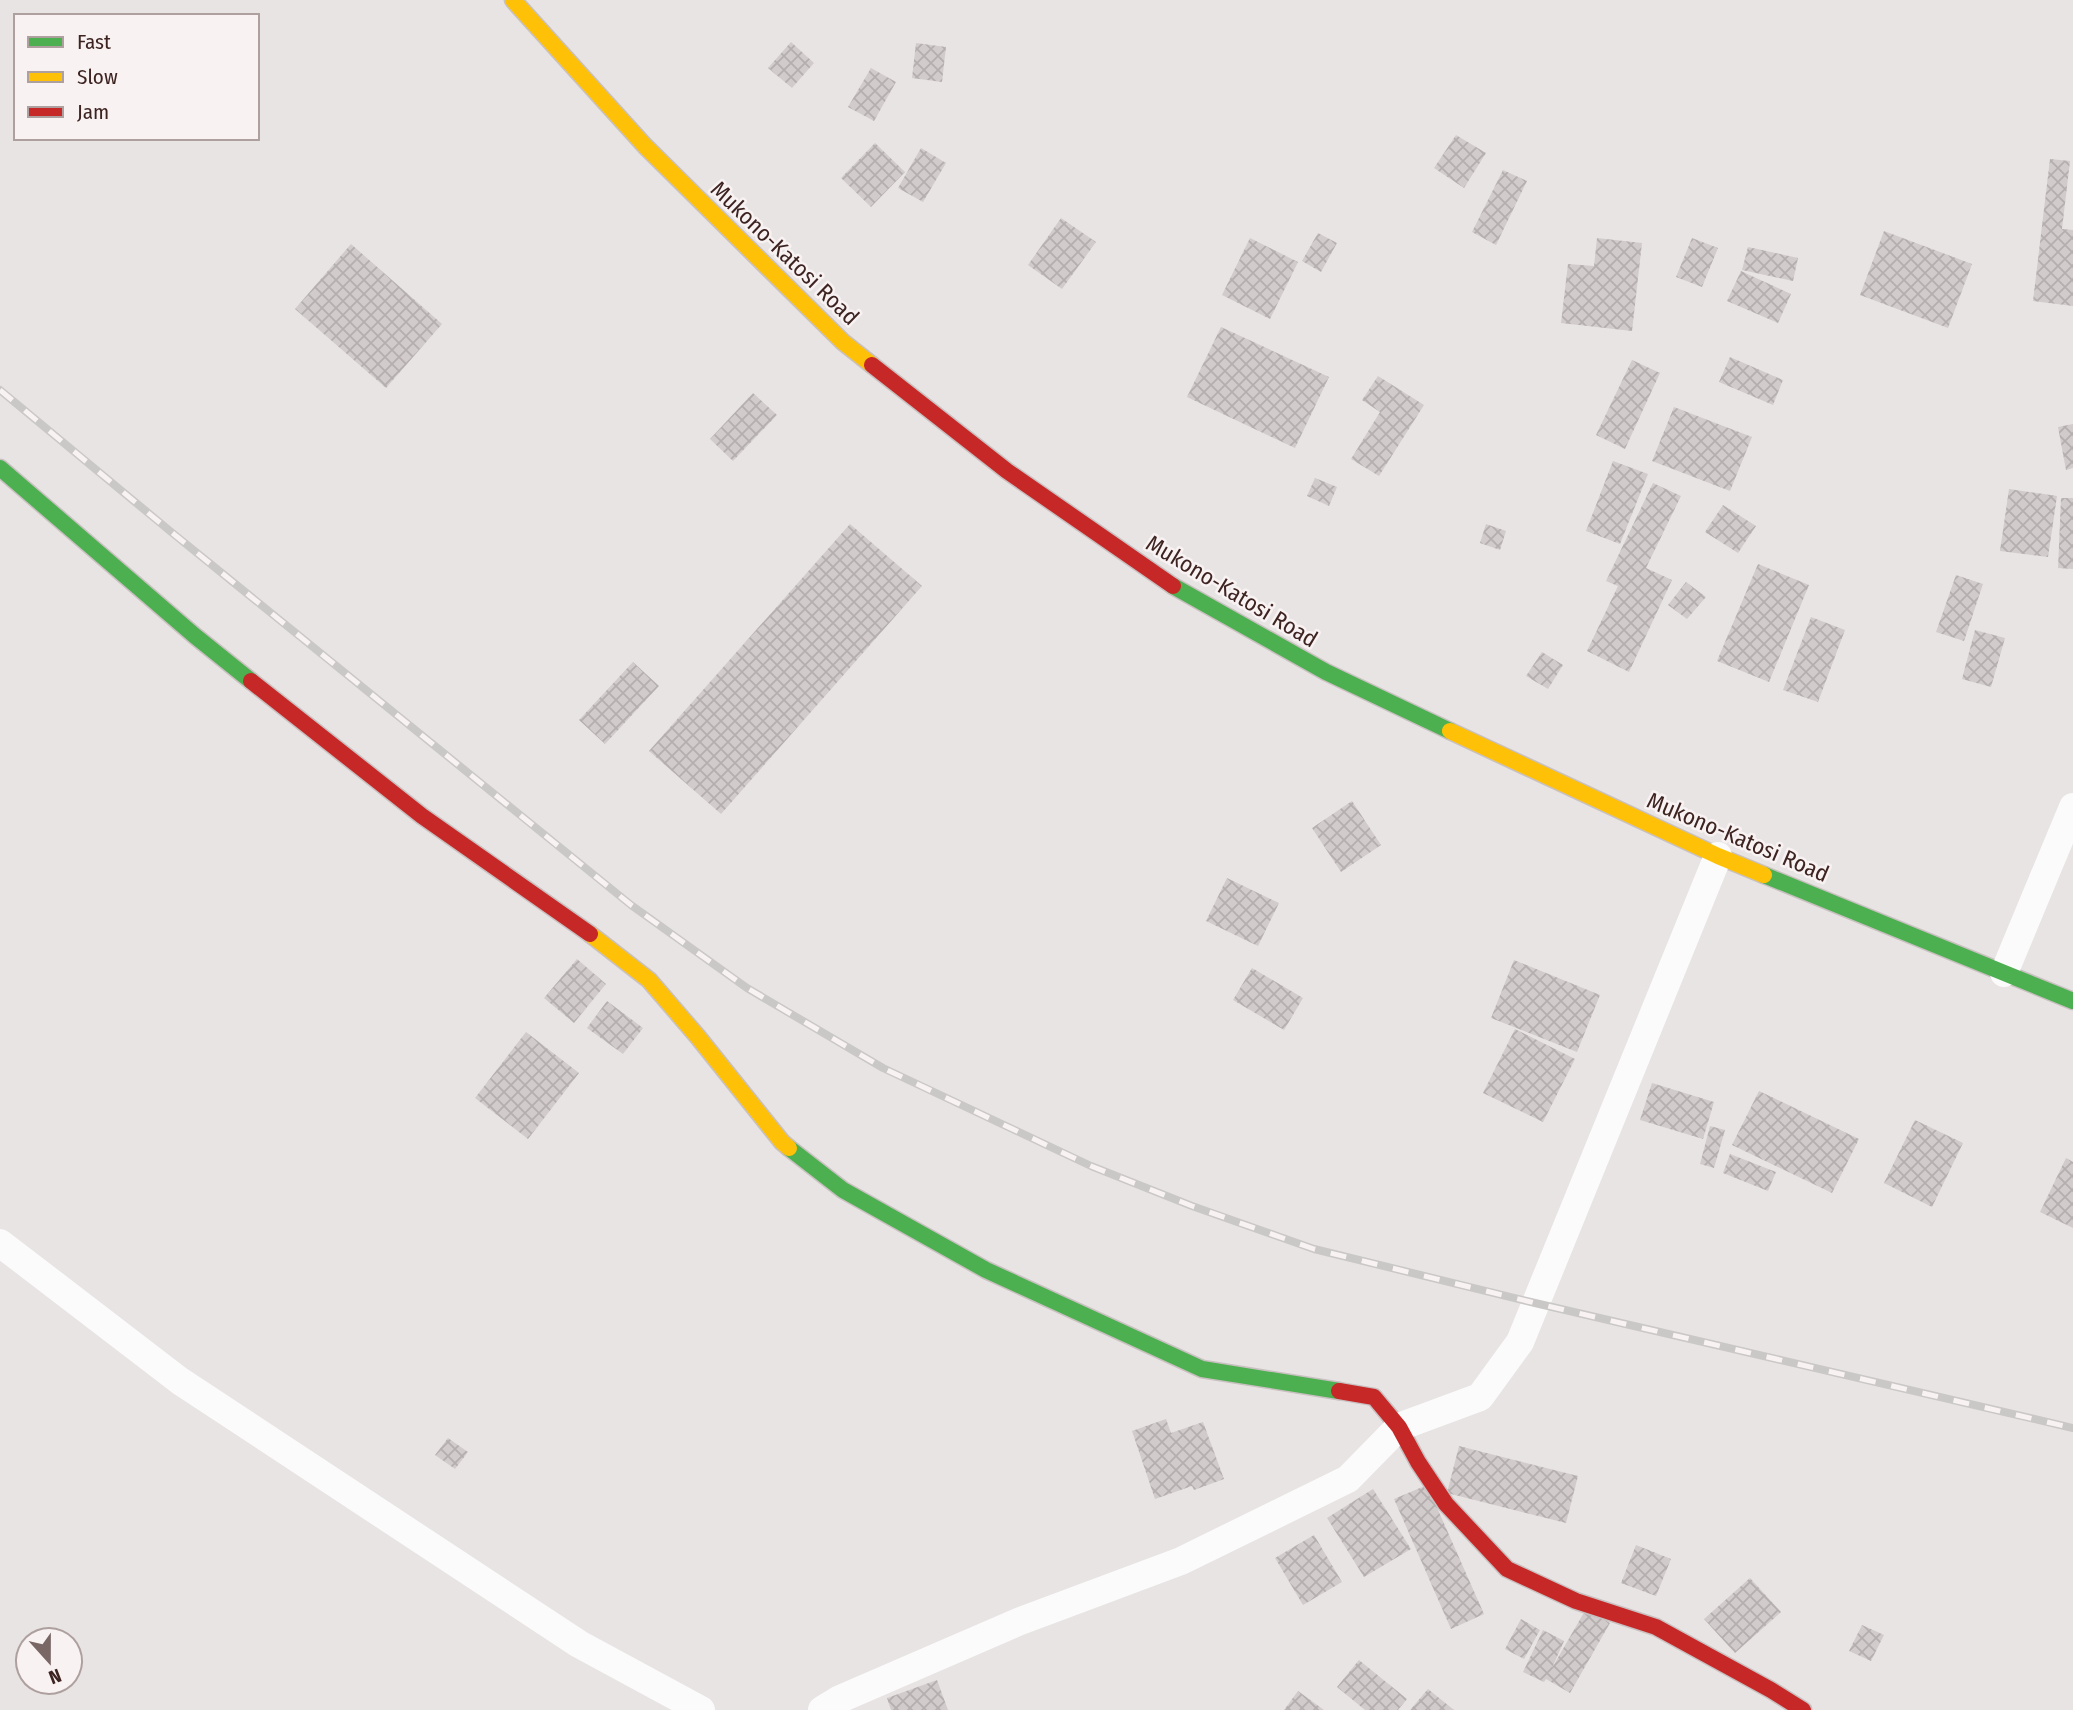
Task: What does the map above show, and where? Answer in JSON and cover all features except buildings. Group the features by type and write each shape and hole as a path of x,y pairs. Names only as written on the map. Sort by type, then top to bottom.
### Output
{"street":[{"name":"Mukono-Katosi Road","path":"513,0 645,146 843,342 1007,471 1162,580 1326,672 1718,856 2073,1001"},
{"path":"0,468 195,636 422,816 587,932 649,980 782,1142 842,1190 986,1270 1202,1369 1374,1397 1399,1427 1446,1504 1507,1569 1576,1601 1656,1627 1772,1690 1803,1710"},
{"path":"2004,973 2073,807"},
{"path":"822,1710 840,1699 1018,1622 1193,1555 1348,1479 1399,1427 1480,1397 1520,1342 1718,856"},
{"path":"0,1243 180,1381 579,1644 701,1710"}],"railway":[{"path":"0,390 631,905 747,988 883,1068 1091,1166 1192,1206 1314,1249 2073,1428"}],"traffic: fast":[{"path":"0,468 251,681"},
{"path":"1173,586 1326,672 1450,731"},
{"path":"1764,875 2073,1001"},
{"path":"789,1148 843,1190 986,1270 1202,1369 1339,1391"}],"traffic: slow":[{"path":"513,0 645,146 843,342 872,365"},
{"path":"1450,731 1764,875"},
{"path":"590,934 649,980 789,1148"}],"traffic: jam":[{"path":"872,365 1007,471 1173,586"},
{"path":"251,681 422,816 590,934"},
{"path":"1339,1391 1374,1397 1399,1427 1446,1504 1507,1569 1576,1601 1656,1627 1803,1710"}]}
